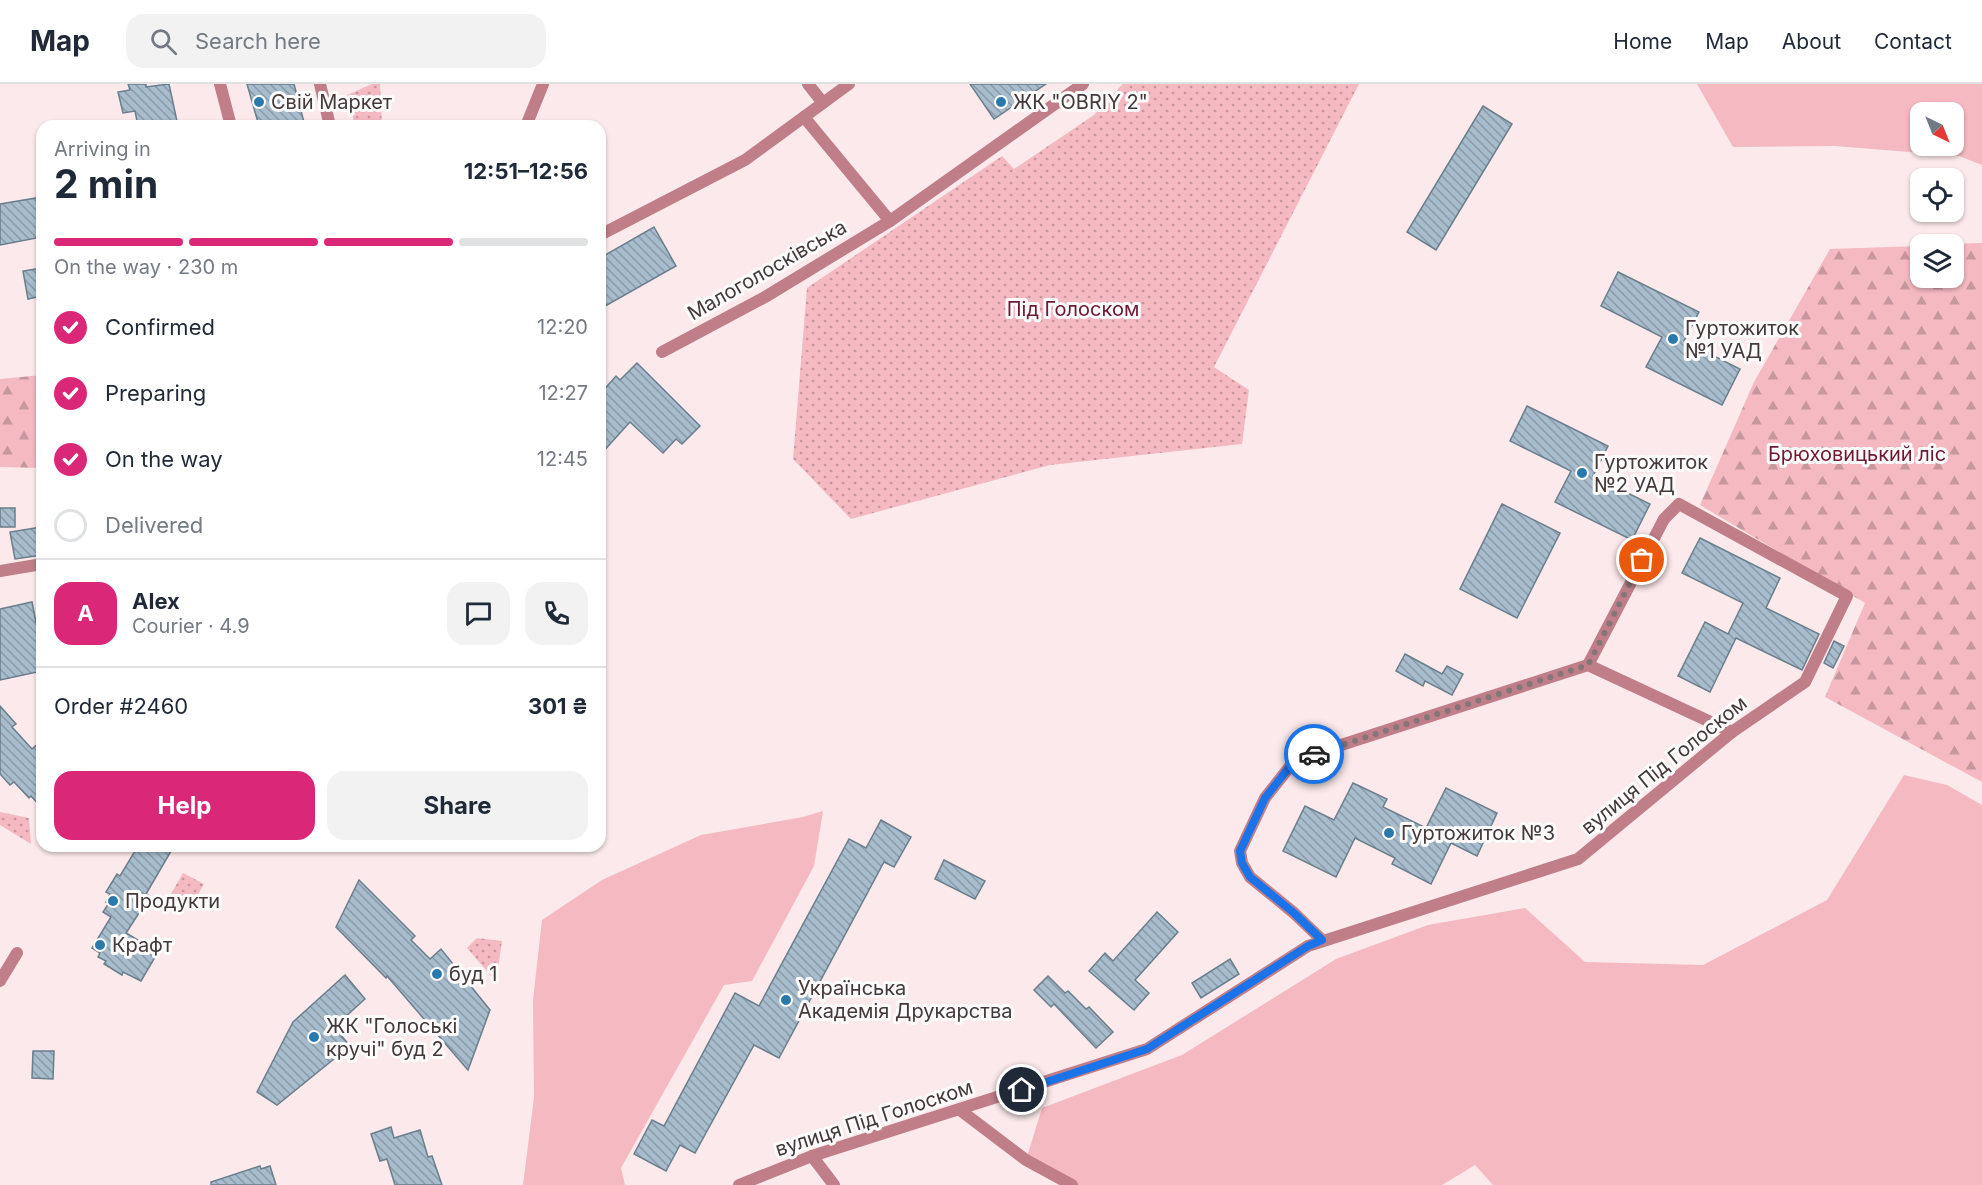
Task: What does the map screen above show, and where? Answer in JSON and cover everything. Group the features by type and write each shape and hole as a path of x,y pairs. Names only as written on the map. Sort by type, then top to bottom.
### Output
{"street":[{"path":"220,84 229,120"},
{"path":"320,84 329,120"},
{"path":"528,120 543,84"},
{"path":"808,84 823,103"},
{"path":"606,232 745,160 849,84"},
{"name":"Малоголосківська","path":"662,352 765,297 890,221 1083,84"},
{"path":"804,117 890,221"},
{"name":"вулиця Під Голоском","path":"739,1185 812,1156 1147,1049 1308,946 1578,859 1732,732 1805,682 1847,596 1679,504 1664,519 1588,665"},
{"path":"0,571 36,565"},
{"path":"1322,940 1250,877 1242,863 1240,851 1265,798 1295,760 1588,665 1732,732"},
{"path":"0,981 17,953"},
{"path":"960,1110 1026,1160 1072,1185"},
{"path":"812,1156 834,1185"}],"green space":[{"path":"372,84 380,84 382,120 353,120 347,95"},
{"name":"Під Голоском","path":"1123,84 1359,84 1214,367 1249,390 1242,444 1050,465 851,519 793,459 807,288 1002,156 1014,169 1094,115"},
{"path":"1697,84 1982,84 1982,165 1959,156 1964,156 1964,102 1910,102 1910,152 1835,146 1733,147"},
{"name":"Брюховицький ліс","path":"1964,243 1982,243 1982,782 1825,697 1865,603 1700,505 1754,382 1830,249 1910,246 1910,288 1964,288"},
{"path":"36,376 36,468 0,467 0,379"},
{"path":"1904,775 1947,785 1982,805 1982,1185 1493,1185 1475,1165 1442,1185 1075,1185 1026,1160 1042,1108 1182,1055 1336,959 1428,925 1525,908 1585,962 1703,965 1827,900"},
{"path":"823,811 814,866 752,981 724,985 621,1168 625,1185 523,1185 534,1098 533,1000 542,920 602,880 701,835 803,817"},
{"path":"0,812 29,818 31,844 0,825"},
{"path":"183,873 204,884 189,910 168,899"},
{"path":"477,938 502,941 496,982 467,948"}],"building":[{"path":"128,84 146,84 146,87 169,84 177,120 137,120 135,111 123,113 118,92 130,90"},
{"path":"247,84 294,84 303,120 257,120"},
{"name":"ЖК \"OBRIY 2\"","path":"970,84 1046,84 994,119"},
{"path":"1483,106 1512,124 1436,250 1407,232"},
{"path":"36,198 36,238 0,245 0,204"},
{"path":"654,227 676,266 606,306 606,255"},
{"path":"36,269 36,297 28,299 23,271"},
{"name":"Гуртожиток №1 УАД","path":"1618,272 1699,312 1684,341 1740,369 1722,405 1646,367 1662,337 1601,306"},
{"path":"637,363 700,426 682,444 676,439 663,453 630,422 606,448 606,387 616,376 620,380"},
{"name":"Гуртожиток №2 УАД","path":"1527,406 1608,446 1593,476 1650,504 1632,540 1555,502 1571,471 1510,441"},
{"path":"1502,504 1560,533 1517,618 1460,589"},
{"path":"0,508 15,508 15,527 0,527"},
{"path":"36,528 36,556 15,559 10,532"},
{"name":"Гуртожиток №2 УАД","path":"1700,538 1780,578 1766,608 1819,634 1802,670 1736,638 1710,692 1678,676 1705,622 1728,634 1743,603 1682,573"},
{"path":"32,602 36,622 36,672 0,680 0,609"},
{"path":"1834,641 1844,646 1833,668 1824,663"},
{"path":"1405,654 1442,674 1447,666 1463,674 1452,695 1425,681 1423,686 1396,671"},
{"path":"0,706 16,724 12,727 32,749 36,745 36,801 31,796 29,798 14,782 10,785 0,774"},
{"name":"Гуртожиток №3","path":"1353,783 1387,799 1383,807 1426,828 1446,788 1497,813 1477,856 1451,843 1431,884 1392,864 1395,858 1355,838 1336,877 1283,851 1305,806 1334,820"},
{"name":"Українська Академія Друкарства","path":"881,820 911,837 894,867 884,862 779,1058 754,1045 695,1153 680,1145 666,1171 634,1154 652,1120 664,1126 735,993 759,1006 849,839 866,848"},
{"path":"134,852 170,852 146,894 150,896 126,933 158,952 141,981 123,972 122,975 104,964 106,961 98,957 100,953 92,948 111,917 103,912 109,903 106,902 110,894 106,892 117,874 120,876"},
{"path":"944,860 985,881 975,899 935,879"},
{"name":"буд 1","path":"359,880 415,936 411,940 430,959 441,949 490,1010 468,1070 387,976 386,978 336,927"},
{"path":"1157,912 1178,932 1135,980 1149,993 1134,1010 1089,971 1105,953 1113,961"},
{"path":"1230,959 1239,974 1201,998 1192,983"},
{"name":"ЖК \"Голоські кручі\" буд 2","path":"345,975 365,999 334,1027 350,1046 277,1105 257,1092 293,1022"},
{"path":"1048,976 1086,1009 1089,1007 1113,1032 1096,1048 1054,1004 1051,1007 1034,990"},
{"path":"33,1051 54,1051 53,1079 32,1078"},
{"path":"391,1127 394,1138 420,1130 428,1157 432,1156 442,1185 395,1185 387,1159 380,1161 371,1134"},
{"path":"260,1166 261,1169 270,1166 276,1185 211,1185 211,1182"}],"way so far":[{"path":"1314,754 1588,665 1642,560"}],"place":[{"name":"Свій Маркет","path":"259,102"},
{"name":"ЖК \"OBRIY 2\"","path":"1001,102"},
{"name":"Гуртожиток №1 УАД","path":"1673,339"},
{"name":"Гуртожиток №2 УАД","path":"1582,473"},
{"name":"Гуртожиток №3","path":"1389,833"},
{"name":"Продукти","path":"113,901"},
{"name":"Крафт","path":"100,945"},
{"name":"буд 1","path":"437,974"},
{"name":"Українська Академія Друкарства","path":"786,1000"},
{"name":"ЖК \"Голоські кручі\" буд 2","path":"314,1037"}],"route":[{"path":"1022,1090 1147,1049 1308,946 1322,940 1294,913 1250,877 1242,863 1240,851 1265,798 1295,760 1314,754"}]}
